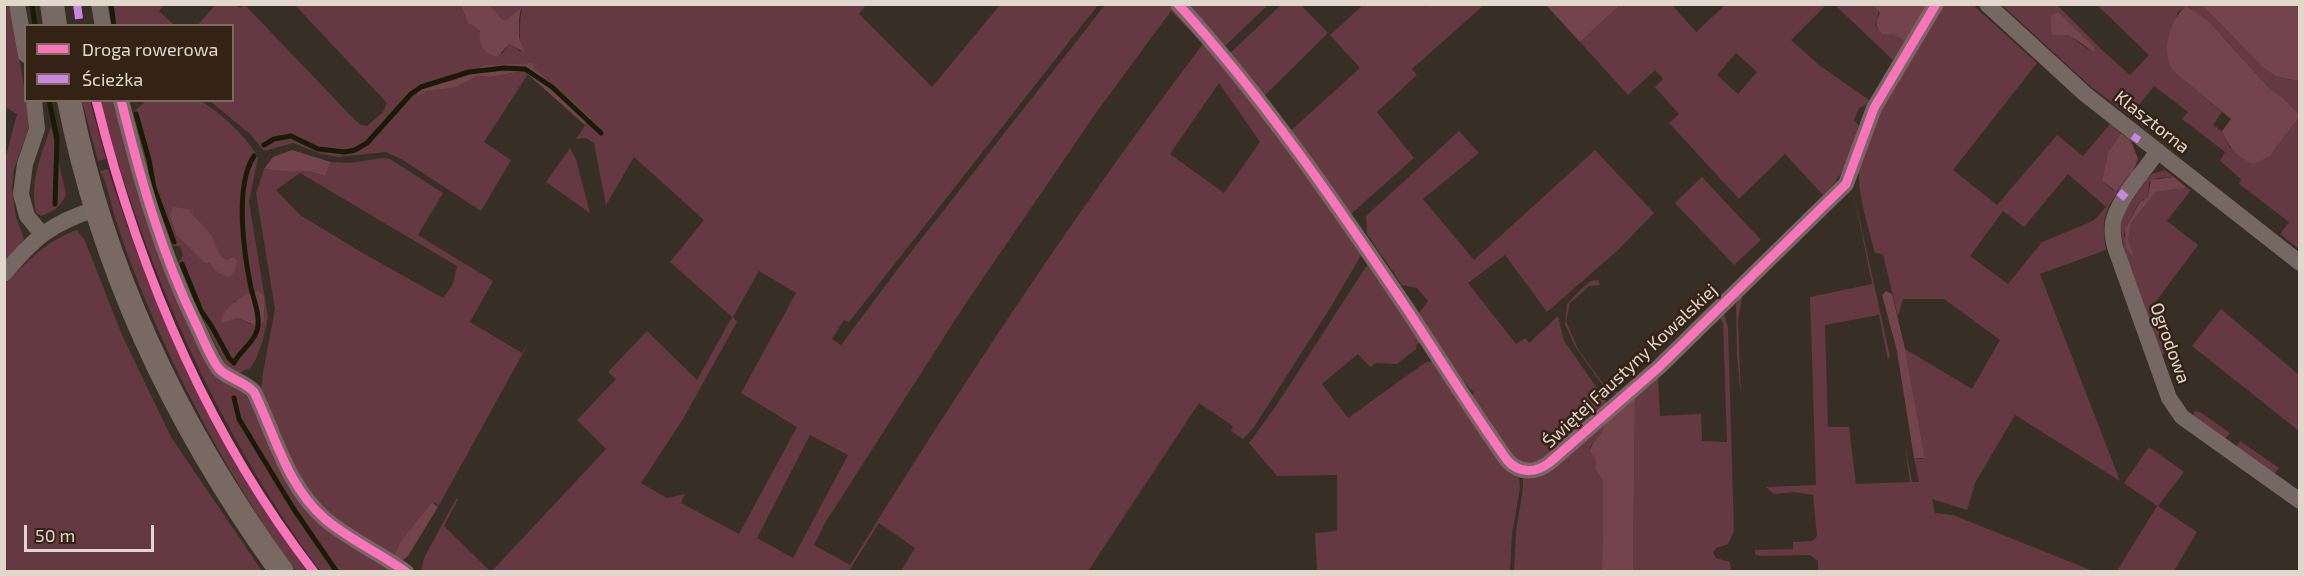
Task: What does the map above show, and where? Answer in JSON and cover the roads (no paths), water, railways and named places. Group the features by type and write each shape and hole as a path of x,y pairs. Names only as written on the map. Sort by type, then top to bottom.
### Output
{"main road":[{"path":"52,4 55,24"},
{"path":"69,102 96,209 114,262 146,340 192,434 230,496 282,572"}],"street":[{"path":"17,4 24,44"},
{"path":"99,4 103,24"},
{"name":"Świętej Faustyny Kowalskiej","path":"1178,4 1227,59 1370,254 1509,462 1515,467 1528,471 1549,464 1645,379 1846,184 1874,108 1936,4"},
{"name":"Klasztorna","path":"1987,4 2085,94 2300,263"},
{"path":"33,102 37,129 25,164 21,194 27,216 42,234"},
{"path":"121,102 142,185 170,263 188,309 218,366 226,375 248,386 254,392 294,480 316,510 338,529 406,572"},
{"name":"Ogrodowa","path":"2158,151 2116,212 2113,232 2115,247 2169,398 2182,417 2300,501"},
{"path":"4,274 42,234 63,221 96,209"}],"waterway":[{"path":"32,4 35,24"},
{"path":"111,4 114,24"},
{"path":"264,145 274,139 291,136 318,149 345,152 355,150 367,143 411,94 421,87 469,72 504,68 525,69 552,87 601,133"},
{"path":"49,102 57,138 55,204"},
{"path":"136,114 154,188 174,242"},
{"path":"182,264 201,311 234,363 258,328 242,220 244,184 254,156"},
{"path":"234,398 239,419 293,508 337,572"}]}
